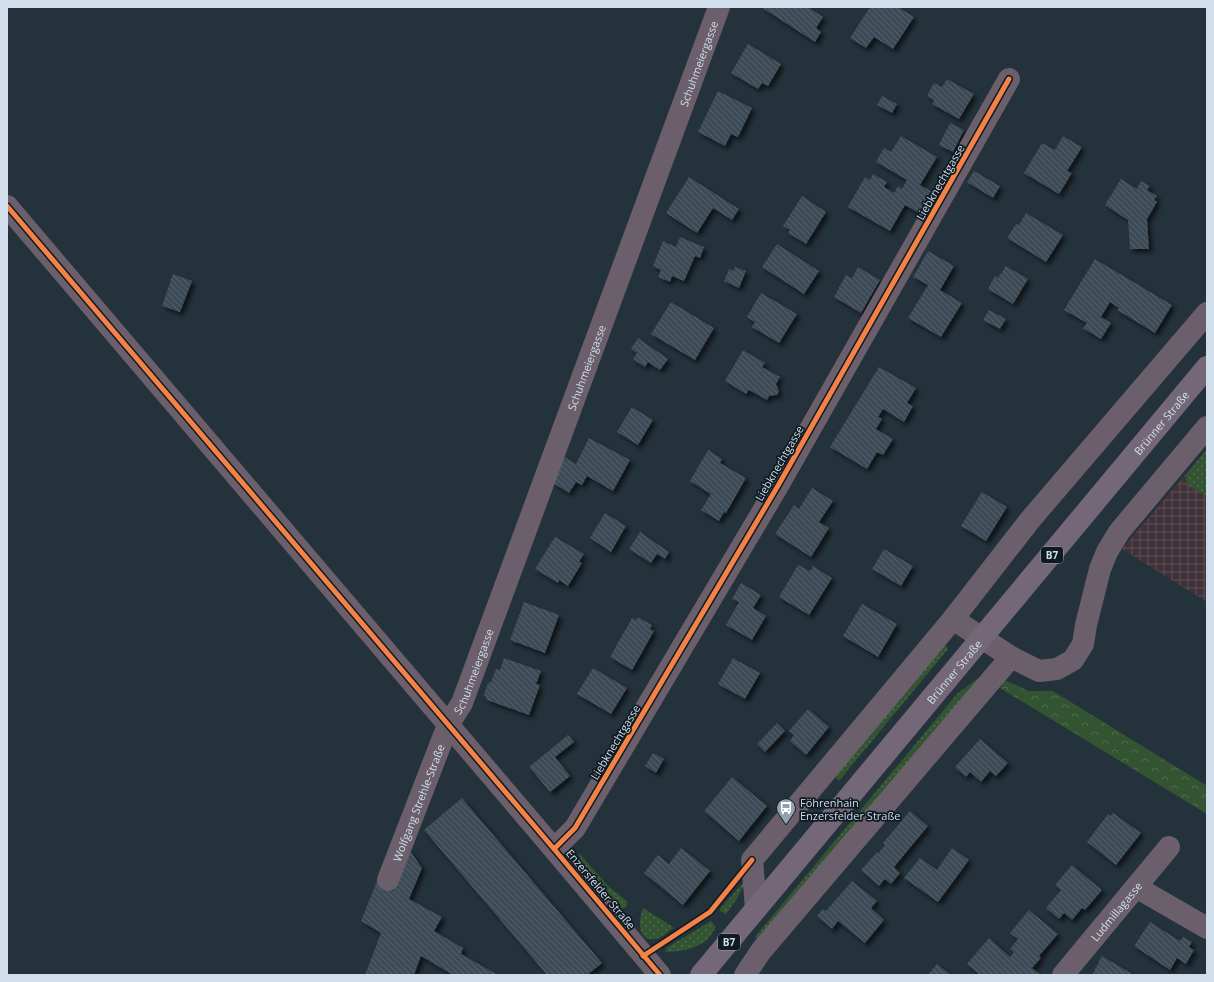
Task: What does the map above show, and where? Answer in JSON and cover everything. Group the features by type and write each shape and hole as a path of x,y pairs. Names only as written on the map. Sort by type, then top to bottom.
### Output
{"main road":[{"name":"Brünner Straße","path":"701,975 1207,367"}],"street":[{"name":"Schuhmeiergasse","path":"448,725 462,703 719,7"},
{"name":"Liebknechtgasse","path":"554,849 575,828 779,484 1010,80"},
{"name":"Enzersfelder Straße","path":"7,206 554,849 656,974"},
{"path":"756,910 752,860 953,619 1030,520 1207,313"},
{"path":"953,619 1011,657 1039,671 1057,669 1073,660 1083,644 1086,625 1100,569 1107,552 1119,532 1207,427"},
{"path":"746,975 761,951 1011,657"},
{"name":"Wolfgang Strehle-Straße","path":"388,880 448,725"},
{"name":"Ludmillagasse","path":"1063,975 1169,847"},
{"path":"1136,887 1207,928"}],"shaded area":[{"path":"1207,449 1207,602 1122,549"}],"green space":[{"path":"1207,449 1207,496 1187,485 1186,475"},
{"path":"945,644 948,649 839,781 833,775"},
{"path":"980,678 760,942 755,937 957,694"},
{"path":"1005,680 1029,691 1053,691 1207,786 1207,814 1000,688"},
{"path":"579,853 608,886 628,902 625,908 619,909 583,868 580,862"},
{"path":"749,876 736,900 726,914 720,911 720,909"},
{"path":"643,908 674,928 655,939 645,937 640,928"},
{"path":"711,921 716,927 707,940 703,943 687,949 665,952 666,948"}],"building":[{"path":"761,7 808,7 823,17 816,28 821,32 815,42"},
{"path":"870,7 898,7 914,17 893,49 874,37 866,48 850,38"},
{"path":"748,44 781,64 768,86 762,83 758,89 731,73"},
{"path":"947,79 974,94 959,119 932,104 934,100 927,96 934,83 942,87"},
{"path":"718,91 752,108 738,137 731,134 725,146 698,132"},
{"path":"882,96 897,104 892,113 877,105"},
{"path":"950,123 964,130 953,152 939,145"},
{"path":"901,136 937,157 920,185 931,191 919,213 905,205 890,231 848,207 865,177 870,180 873,174 887,182 884,187 894,193 898,186 902,189 907,180 876,162 884,148 891,152"},
{"path":"1063,136 1082,147 1067,171 1072,173 1059,194 1024,173 1042,143 1055,150"},
{"path":"974,171 1000,186 993,198 967,182"},
{"path":"689,177 739,209 732,220 713,208 697,233 666,213"},
{"path":"1121,179 1137,189 1141,181 1150,186 1147,190 1157,196 1154,200 1157,202 1147,219 1149,249 1130,249 1128,220 1105,205"},
{"path":"802,196 826,212 806,244 788,233 790,230 783,226"},
{"path":"1026,213 1063,235 1046,262 1007,238 1016,224 1019,225"},
{"path":"680,237 704,247 700,258 695,256 684,281 672,276 670,282 658,277 661,270 653,266 663,241 676,247"},
{"path":"777,244 819,271 804,294 762,267"},
{"path":"928,251 954,266 940,290 962,303 941,337 908,318 928,285 913,277"},
{"path":"1095,259 1172,305 1155,333 1117,310 1119,308 1110,302 1101,317 1111,323 1101,339 1083,328 1087,323 1064,310"},
{"path":"1006,266 1028,279 1013,304 988,289 995,276 998,278"},
{"path":"735,267 746,271 739,288 724,281 729,269 734,271"},
{"path":"858,267 880,280 861,313 834,297 846,275 852,278"},
{"path":"173,274 192,281 180,312 162,306"},
{"path":"761,293 797,314 779,343 752,327 755,322 747,317"},
{"path":"671,302 714,328 695,360 651,334"},
{"path":"989,310 1006,319 1000,329 983,320"},
{"path":"638,338 668,359 660,370 648,362 645,367 633,359 637,353 631,349"},
{"path":"743,350 765,363 762,367 780,377 776,384 779,391 777,395 769,396 767,400 749,390 746,394 725,381"},
{"path":"879,367 916,388 907,403 913,406 904,422 883,409 878,417 882,419 876,429 893,439 883,455 877,452 867,469 830,447"},
{"path":"632,407 653,420 638,445 617,432"},
{"path":"589,438 630,460 613,491 587,476 582,485 576,482 569,493 553,483 563,456 576,464"},
{"path":"708,450 722,459 720,463 746,478 726,513 724,512 719,521 701,510 711,494 690,481"},
{"path":"812,488 833,501 819,522 829,528 811,557 775,534 794,505 799,509"},
{"path":"982,492 1007,507 986,541 961,526"},
{"path":"605,513 626,526 611,552 590,538"},
{"path":"640,532 669,552 665,559 657,554 651,563 629,549"},
{"path":"555,537 584,554 579,562 582,563 568,586 559,580 558,583 535,569"},
{"path":"884,549 913,566 901,586 872,569"},
{"path":"798,565 810,571 813,566 832,578 809,615 779,597"},
{"path":"741,583 761,595 753,608 766,616 752,640 726,625 739,602 732,599"},
{"path":"524,602 559,615 545,653 510,640"},
{"path":"862,604 897,624 878,657 843,636"},
{"path":"638,617 652,625 650,629 654,631 632,670 610,657 632,618 636,620"},
{"path":"504,658 541,671 536,684 540,685 529,715 487,700 484,694 496,669 500,670"},
{"path":"733,658 760,673 745,699 718,684"},
{"path":"593,668 627,688 611,714 577,694"},
{"path":"808,709 829,727 806,755 790,741 794,735 789,731"},
{"path":"777,723 785,731 765,752 757,744"},
{"path":"568,735 574,742 555,757 570,776 550,792 529,767"},
{"path":"980,739 1008,763 996,776 990,771 981,782 970,772 966,777 955,767"},
{"path":"653,753 664,759 656,773 645,766"},
{"path":"732,777 767,806 739,841 704,811"},
{"path":"462,798 602,963 587,975 547,975 424,830"},
{"path":"910,811 928,826 894,867 900,873 891,884 885,879 879,886 861,870 877,852 878,854 885,845 883,843"},
{"path":"1113,813 1141,833 1116,865 1087,842 1108,814 1110,816"},
{"path":"681,848 710,871 683,905 644,873 658,855 669,864"},
{"path":"952,848 969,860 938,902 904,878 920,858 937,870"},
{"path":"409,849 422,868 409,899 442,917 434,931 463,948 461,954 498,975 453,975 421,956 414,975 365,975 381,933 361,921 377,881 393,891"},
{"path":"1072,865 1102,890 1085,910 1082,908 1072,920 1064,913 1059,919 1046,908 1061,890 1055,885"},
{"path":"852,881 877,901 871,908 884,920 865,943 838,921 832,929 817,916 823,909 826,911"},
{"path":"1029,910 1058,934 1039,956 1041,958 1032,968 1041,975 980,975 967,964 989,938 1010,957 1014,952 1010,949 1018,939 1010,933"},
{"path":"1150,922 1180,941 1183,937 1192,942 1189,947 1194,950 1186,964 1177,958 1170,970 1134,946"},
{"path":"1102,956 1134,975 1092,975"},
{"path":"937,964 951,975 928,975"}],"cycle path":[{"path":"554,849 575,828 779,484 1009,79"},
{"path":"7,206 660,975"},
{"path":"643,956 710,912 752,860"}],"place":[{"name":"Föhrenhain Enzersfelder Straße","path":"786,825"}]}
